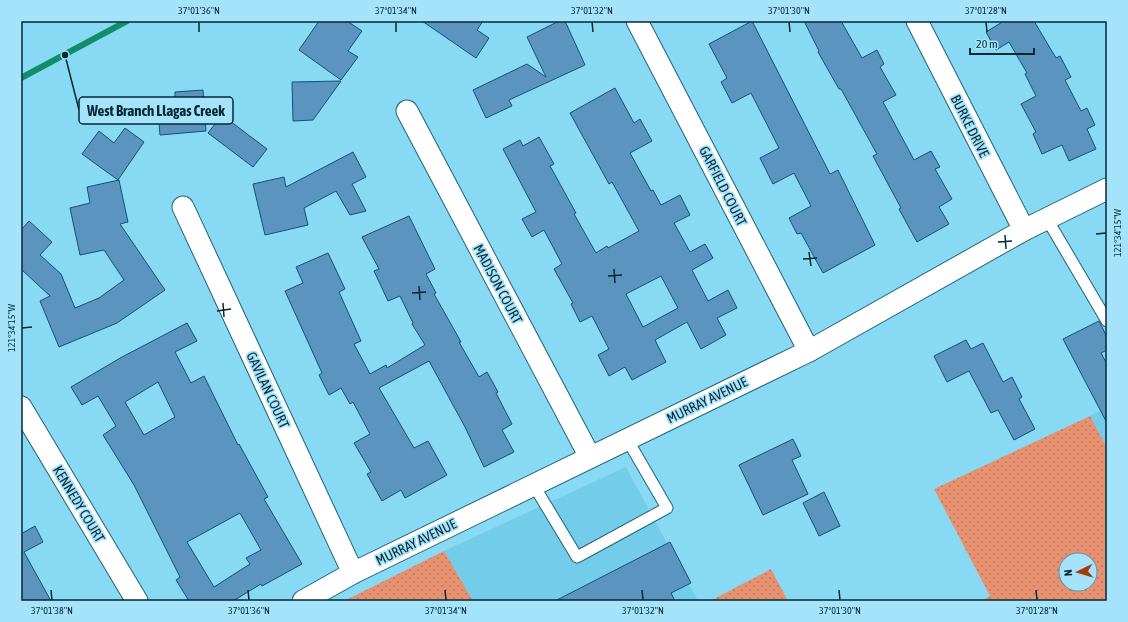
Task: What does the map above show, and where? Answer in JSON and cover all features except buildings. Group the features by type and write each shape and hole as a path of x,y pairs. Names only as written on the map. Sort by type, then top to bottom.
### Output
{"street":[{"name":"GARFIELD COURT","path":"637,21 808,351"},
{"name":"BURKE DRIVE","path":"917,21 1024,230"},
{"name":"MADISON COURT","path":"407,111 590,457"},
{"name":"MURRAY AVENUE","path":"303,601 353,573 808,351 1024,230 1107,189"},
{"name":"GAVILAN COURT","path":"183,207 353,573"},
{"name":"KENNEDY COURT","path":"21,407 137,601"}],"lane":[{"path":"1047,219 1107,321"},
{"path":"534,484 577,557 667,508 627,438"}],"shaded area":[{"path":"1107,407 1107,448 1090,416"},
{"path":"1090,416 1107,448 1107,601 981,601 990,596 934,489"},
{"path":"626,467 698,601 473,601 444,551"},
{"path":"444,551 473,601 344,601"},
{"path":"771,569 788,601 710,601"}],"waterway":[{"path":"21,78 127,21"}],"place":[{"name":"West Branch Llagas Creek","path":"65,55"}]}
